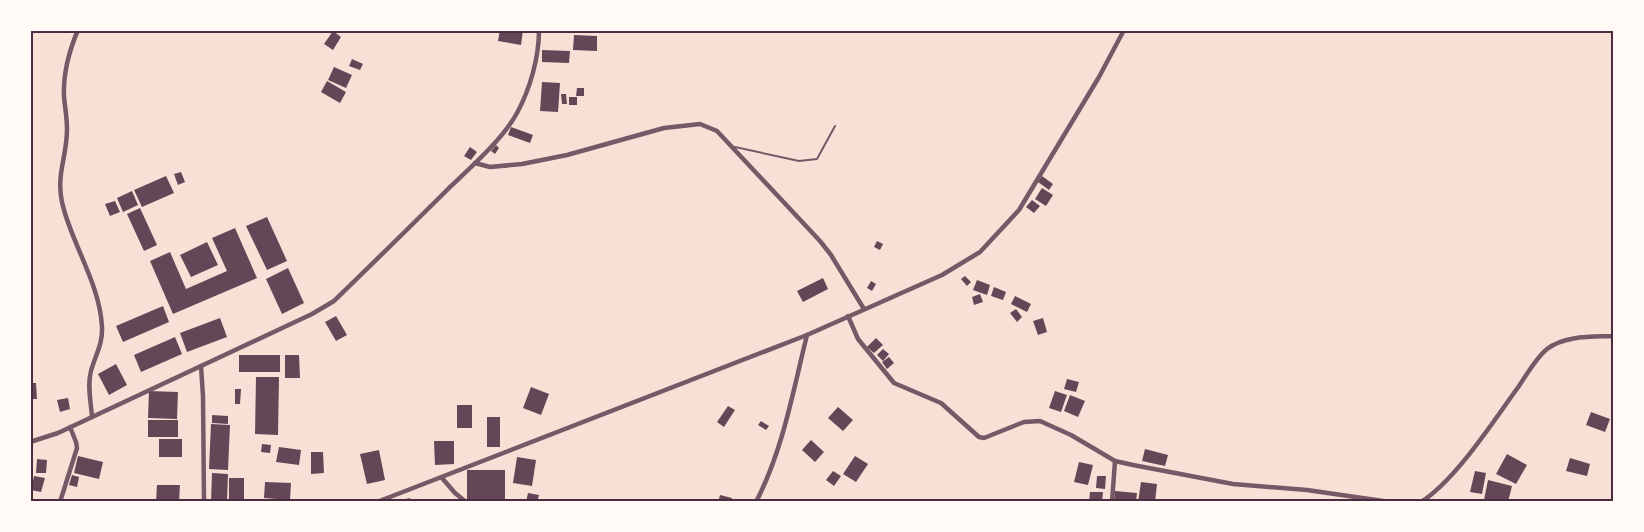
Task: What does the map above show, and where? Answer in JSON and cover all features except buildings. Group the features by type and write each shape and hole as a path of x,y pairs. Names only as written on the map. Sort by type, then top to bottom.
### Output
{"street":[{"path":"78,30 70,50 66,72 64,94 67,128 59,190 72,236 94,288 103,328 100,346 91,372 92,417"},
{"path":"30,442 92,417 312,315 334,301 475,163 517,113 537,57 539,30"},
{"path":"377,502 807,335 942,275 980,252 1019,210 1099,77 1124,30"},
{"path":"475,163 490,167 522,164 567,155 664,128 700,124 717,131 820,241 864,309"},
{"path":"848,316 858,339 894,383 940,403 979,437 984,438 1024,422 1040,421 1071,435 1115,461 1233,484 1307,490 1390,502"},
{"path":"756,502 767,480 779,445 807,335"},
{"path":"1421,502 1448,479 1546,350 1561,342 1614,336"},
{"path":"201,366 204,502"},
{"path":"60,502 77,448 69,427"},
{"path":"1112,502 1115,461"},
{"path":"442,478 466,502"}],"lane":[{"path":"732,147 799,161 810,161 817,159 835,126"}]}
